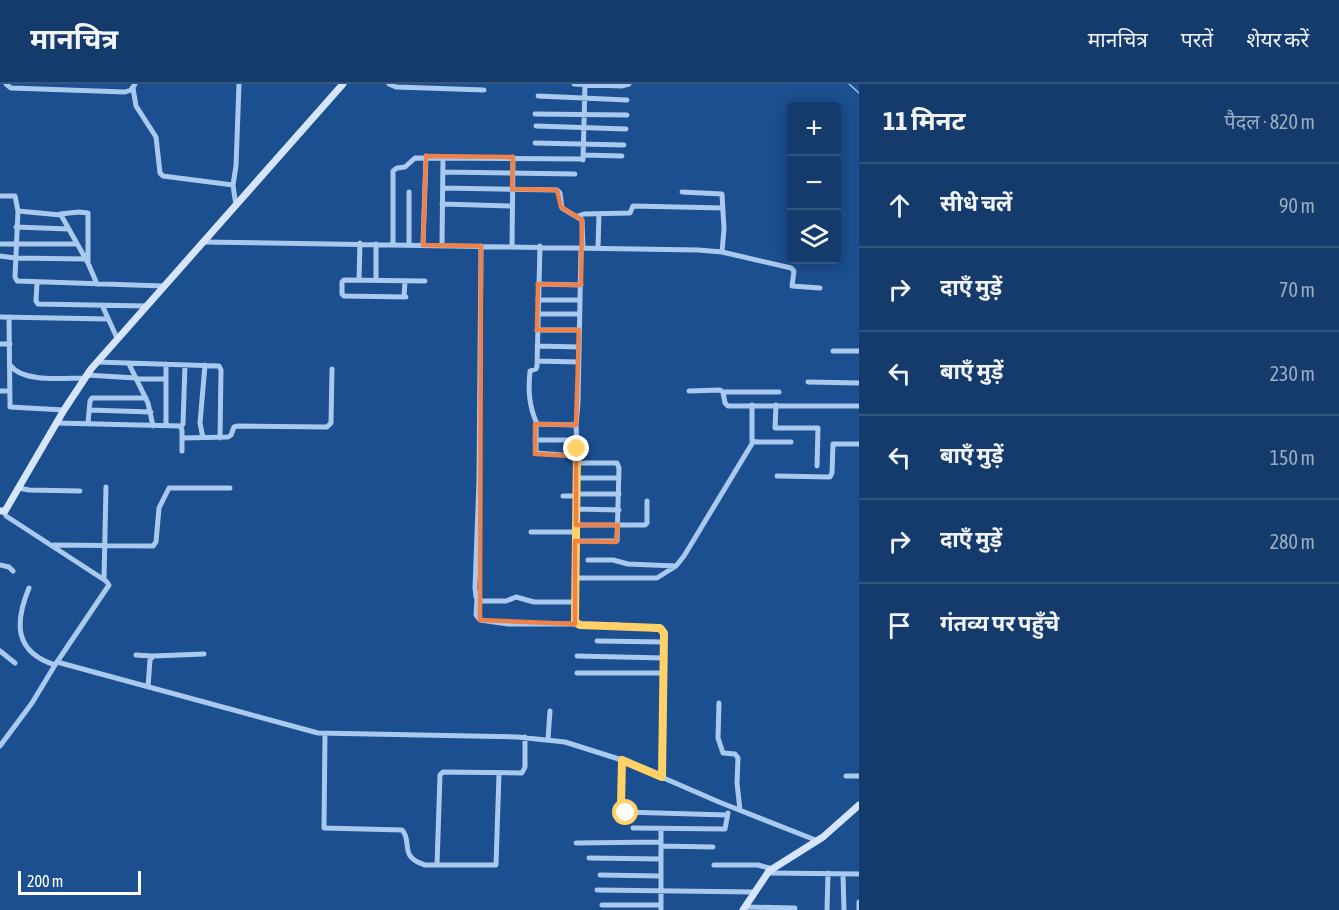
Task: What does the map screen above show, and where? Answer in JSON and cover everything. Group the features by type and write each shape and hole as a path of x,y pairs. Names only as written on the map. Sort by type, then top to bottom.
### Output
{"street":[{"path":"236,206 233,185 236,166 239,84"},
{"path":"0,746 32,703 109,585 104,579 2,513 85,377 343,84"},
{"path":"389,84 396,87 484,90"},
{"path":"574,84 621,86 629,84"},
{"path":"583,159 585,84"},
{"path":"7,85 59,86 125,92 134,86 136,106 156,137 160,173 163,176 233,185"},
{"path":"538,96 627,100"},
{"path":"535,114 627,115"},
{"path":"536,126 626,129"},
{"path":"535,143 624,145"},
{"path":"393,245 393,171 405,167 415,158 426,156 583,159 622,156"},
{"path":"423,245 426,156"},
{"path":"442,245 443,157"},
{"path":"512,246 513,157"},
{"path":"443,172 574,174"},
{"path":"443,188 557,190 560,193 562,208 578,216 583,222 576,425 578,464 574,602 576,624"},
{"path":"409,192 409,245"},
{"path":"682,192 721,193 722,252"},
{"path":"0,196 16,197 18,211 16,280 163,286"},
{"path":"442,204 512,206"},
{"path":"578,216 630,213 633,206 723,208"},
{"path":"18,211 88,213 87,261"},
{"path":"60,214 87,261 97,284"},
{"path":"598,248 599,214"},
{"path":"16,227 68,229"},
{"path":"202,242 698,250 722,252 790,268 794,272 792,286 820,288"},
{"path":"359,279 360,243"},
{"path":"0,244 76,244"},
{"path":"376,244 376,280"},
{"path":"481,246 476,615 480,620 508,624 576,624 660,628 664,631 662,777"},
{"path":"540,246 537,361 536,369 530,371 529,387 529,405 534,411 536,423 535,451 537,454 576,456"},
{"path":"0,256 87,261"},
{"path":"405,281 405,297 343,295 343,280 425,281"},
{"path":"37,282 36,302 146,306"},
{"path":"538,284 580,285"},
{"path":"538,300 580,300"},
{"path":"45,318 46,304"},
{"path":"102,305 117,338"},
{"path":"538,314 579,314"},
{"path":"0,317 108,319"},
{"path":"9,317 9,405 11,407 64,410"},
{"path":"537,330 579,330"},
{"path":"0,344 10,344"},
{"path":"537,346 579,347"},
{"path":"833,351 859,351"},
{"path":"537,361 578,362"},
{"path":"97,362 219,366 221,369 220,438"},
{"path":"129,364 146,398 153,426"},
{"path":"166,364 166,425"},
{"path":"10,365 17,372 28,376 166,379"},
{"path":"182,451 185,365"},
{"path":"203,438 200,423 205,365"},
{"path":"183,438 231,436 234,427 237,426 329,426 331,423 332,369"},
{"path":"808,382 859,383"},
{"path":"689,392 717,390 723,392 779,392"},
{"path":"0,391 9,391"},
{"path":"723,392 725,403 728,406 859,406"},
{"path":"88,423 90,399 93,397 146,398"},
{"path":"752,405 751,437 753,442"},
{"path":"776,405 775,428 818,428 818,466"},
{"path":"89,410 151,412"},
{"path":"56,423 182,427"},
{"path":"536,423 576,425"},
{"path":"535,440 576,440"},
{"path":"753,442 791,442"},
{"path":"575,578 654,579 676,566 753,442"},
{"path":"777,476 830,477 833,444 859,444"},
{"path":"575,541 617,541 618,525 619,468 617,463 578,464"},
{"path":"576,478 619,478"},
{"path":"104,579 106,487"},
{"path":"18,488 80,491"},
{"path":"52,545 156,544 159,507 169,488 230,488"},
{"path":"563,496 619,494"},
{"path":"576,525 646,525 647,501"},
{"path":"576,509 618,510"},
{"path":"531,532 575,532"},
{"path":"588,560 676,566"},
{"path":"0,565 9,567 13,571"},
{"path":"28,588 21,617 23,642 32,654 56,664 325,734 525,737 576,745 622,760 818,841"},
{"path":"477,599 502,601 518,597 534,602 574,602"},
{"path":"597,641 664,642"},
{"path":"0,651 15,663"},
{"path":"136,655 204,654"},
{"path":"148,687 152,656"},
{"path":"577,656 663,658"},
{"path":"576,673 663,673"},
{"path":"720,703 719,744 723,753 735,754 738,758 737,783 740,810"},
{"path":"548,739 550,711"},
{"path":"325,734 324,828 402,830 405,833 407,851 412,858 422,864 496,865 499,774"},
{"path":"437,865 440,774 443,772 519,774 523,772 525,737"},
{"path":"622,760 621,805 626,813 728,815"},
{"path":"846,776 859,776"},
{"path":"744,909 770,871 818,841 859,805"},
{"path":"633,828 725,829 730,806"},
{"path":"602,905 661,908 661,829"},
{"path":"576,843 713,847"},
{"path":"589,858 660,859"},
{"path":"714,865 758,866 770,871 859,874"},
{"path":"827,910 828,873"},
{"path":"843,874 843,910"},
{"path":"600,875 660,876"},
{"path":"624,876 624,890"},
{"path":"597,890 754,892"},
{"path":"859,902 859,910"},
{"path":"744,909 795,908"}],"highlighted area":[{"path":"426,156 513,157 512,189 557,190 561,207 582,220 581,285 538,284 537,330 579,330 576,425 535,424 535,454 576,456 576,525 618,525 616,542 575,541 575,624 480,620 481,246 423,245"}],"waterway":[{"path":"849,84 859,93"}],"route":[{"path":"577,449 575,622 580,625 660,628 664,633 662,777 622,760 621,805 622,810 626,813"}]}
